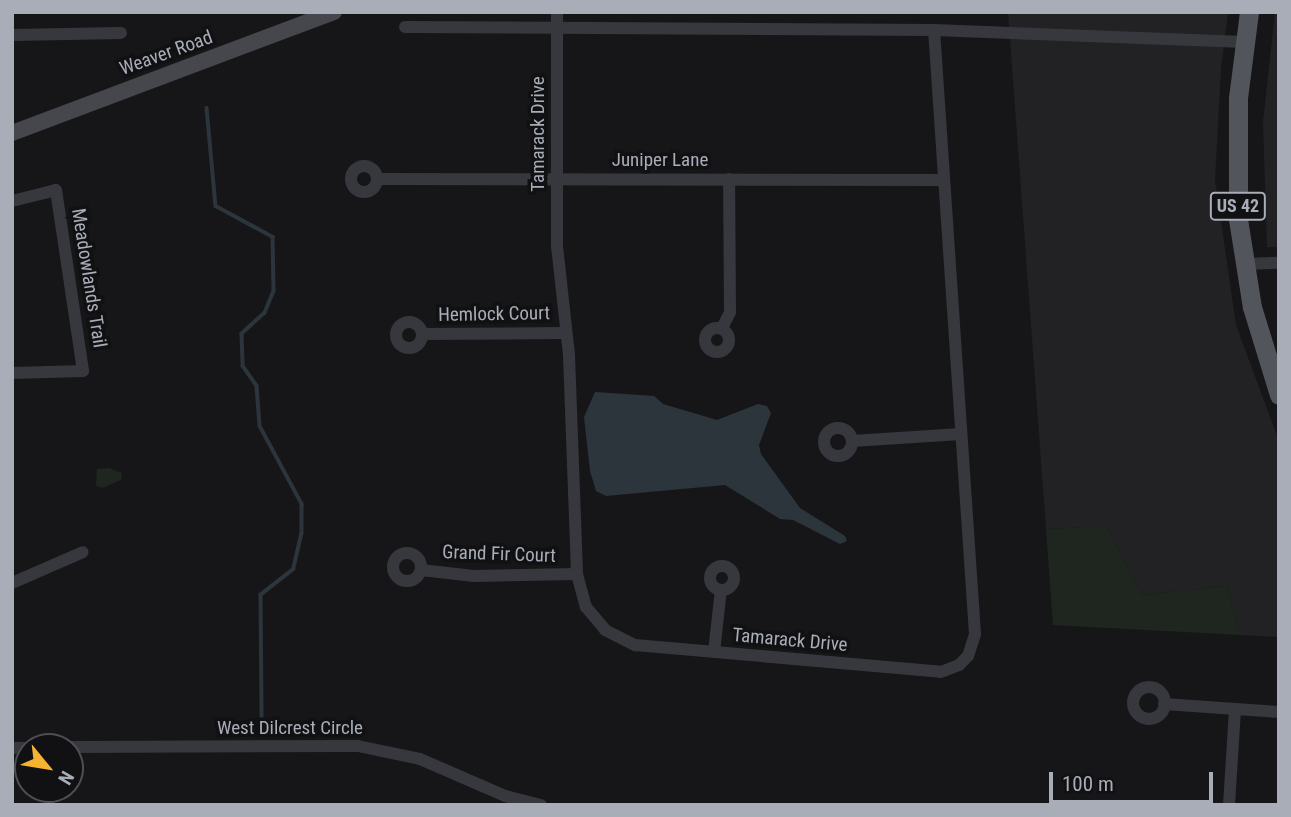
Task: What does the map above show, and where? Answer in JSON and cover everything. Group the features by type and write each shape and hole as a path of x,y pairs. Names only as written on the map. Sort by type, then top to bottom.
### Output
{"main road":[{"name":"Weaver Road","path":"12,133 334,12"},
{"name":"US 42","path":"1249,12 1238,98 1236,176 1243,264 1261,343 1279,395"}],"street":[{"path":"405,27 557,19 933,30 1245,43"},
{"name":"Tamarack Drive","path":"557,19 558,258 566,333 577,574 586,607 605,630 616,637 645,647 931,672 948,671 959,665 972,649 975,634 933,30"},
{"path":"12,35 121,33"},
{"name":"Juniper Lane","path":"377,179 944,180"},
{"path":"722,328 730,312 729,179"},
{"name":"Meadowlands Trail","path":"12,201 56,190 70,268 83,371 12,373"},
{"path":"1243,264 1279,263"},
{"name":"Hemlock Court","path":"422,334 566,333"},
{"path":"852,441 961,434"},
{"path":"12,583 83,552"},
{"name":"Grand Fir Court","path":"421,570 474,576 577,574"},
{"path":"714,652 721,590"},
{"path":"1164,704 1279,712"},
{"path":"1229,805 1235,710"},
{"name":"West Dilcrest Circle","path":"84,747 358,746 420,760 494,792 541,805"}],"shaded area":[{"path":"1008,12 1228,12 1221,69 1215,180 1236,325 1279,441 1279,637 1240,635 1227,586 1142,595 1106,526 1046,529"},
{"path":"1275,12 1279,12 1279,247 1267,247 1263,122"},
{"path":"595,392 654,396 663,404 717,420 758,404 767,406 771,413 759,445 761,454 800,508 845,536 847,541 840,544 793,520 780,519 725,485 606,496 596,491 590,471 584,417"},
{"path":"109,468 122,473 121,480 103,488 96,486 97,469"},
{"path":"1106,526 1142,595 1227,586 1240,635 1053,625 1046,529"}],"waterway":[{"path":"207,108 216,206 273,237 274,291 265,313 242,334 243,366 257,386 260,426 302,504 302,533 294,569 261,595 262,717"}]}
